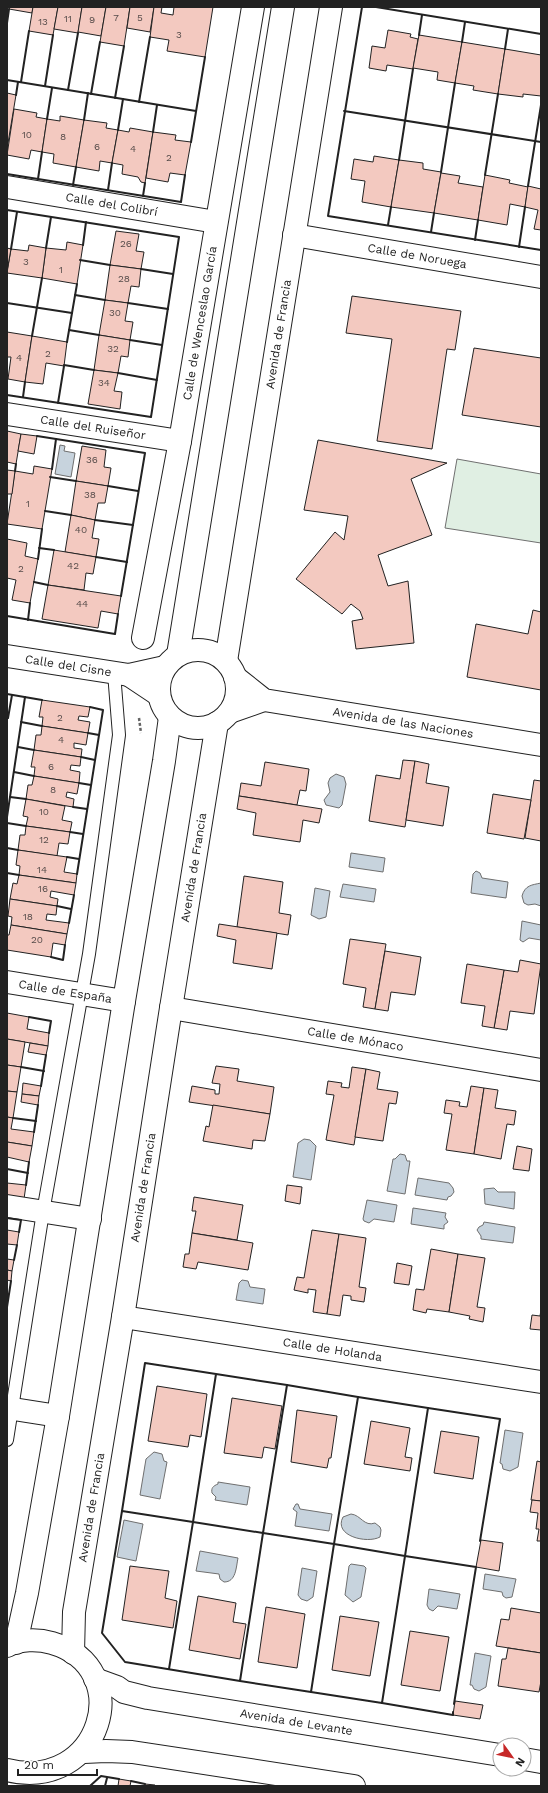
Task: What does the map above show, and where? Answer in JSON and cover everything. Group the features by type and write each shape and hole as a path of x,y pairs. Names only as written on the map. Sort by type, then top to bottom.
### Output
{"street":[{"name":"Calle de Wenceslao García","path":"143,638 180,441 253,7"},
{"path":"171,661 194,650 212,652 230,669 237,683 236,696 224,717 201,728 184,726 170,717 163,707 159,695 159,683 171,661 283,7"},
{"name":"Avenida de Francia","path":"230,669 294,235 331,7"},
{"name":"Calle del Colibrí","path":"7,187 216,222"},
{"name":"Calle de Noruega","path":"294,235 541,277"},
{"name":"Calle del Ruiseñor","path":"7,414 180,441"},
{"name":"Calle del Cisne","path":"7,656 122,674 159,695"},
{"name":"Calle del Cisne","path":"122,674 171,661"},
{"name":"Avenida de las Naciones","path":"230,669 264,700"},
{"name":"Avenida de las Naciones","path":"224,717 264,700 541,745"},
{"path":"7,1770 39,1780 65,1768 84,1752 97,1730 101,1705 95,1679 86,1664 73,1653 60,1645 45,1641 30,1640 10,1643 27,1593 58,1416 170,717"},
{"name":"Avenida de Francia","path":"73,1653 74,1612 123,1317 171,1008 224,717"},
{"name":"Calle de España","path":"7,982 124,1001"},
{"name":"Calle de Mónaco","path":"171,1008 541,1070"},
{"path":"7,1206 90,1219"},
{"name":"Calle de Holanda","path":"123,1317 541,1382"},
{"path":"9,1408 58,1416"},
{"name":"Avenida de Levante","path":"95,1679 117,1687 124,1692 148,1698 492,1754"},
{"path":"84,1752 132,1752 354,1786"}],"lane":[{"path":"7,1440 9,1408 82,995 119,734 122,674"}],"green space":[{"path":"457,459 541,474 541,543 445,528"}],"shaded area":[{"path":"60,445 65,446 64,451 75,453 71,477 55,474"},
{"path":"336,774 344,777 346,784 342,805 339,808 326,805 324,800 330,792 328,783 330,778"},
{"path":"351,853 385,858 383,872 349,867"},
{"path":"476,871 480,873 482,878 508,882 506,898 471,893 473,874"},
{"path":"541,883 541,906 535,904 528,905 524,903 522,896 523,892 529,886"},
{"path":"343,884 376,889 374,902 340,897"},
{"path":"315,888 330,891 326,917 319,919 311,915"},
{"path":"522,921 541,925 541,940 529,938 523,942 520,940"},
{"path":"304,1139 310,1140 316,1146 311,1180 293,1177 298,1143"},
{"path":"400,1154 405,1155 407,1161 410,1161 405,1194 387,1191 393,1159"},
{"path":"418,1178 449,1183 454,1192 448,1197 447,1200 415,1195"},
{"path":"494,1188 498,1192 515,1192 514,1209 485,1204 484,1189"},
{"path":"367,1200 397,1205 394,1222 374,1219 369,1223 364,1221 363,1219"},
{"path":"413,1208 446,1213 445,1217 448,1222 444,1225 444,1229 411,1224"},
{"path":"484,1222 515,1227 513,1243 481,1239 481,1236 477,1230 483,1225"},
{"path":"242,1280 248,1281 250,1287 265,1289 263,1304 236,1300 239,1283"},
{"path":"505,1430 523,1433 518,1467 510,1471 503,1469 502,1464 500,1463"},
{"path":"154,1452 162,1454 164,1461 167,1462 160,1499 140,1495 146,1459"},
{"path":"218,1482 250,1487 247,1505 215,1500 216,1497 212,1493 212,1488 218,1484"},
{"path":"296,1504 298,1504 300,1509 332,1514 329,1531 295,1526 297,1512 293,1509"},
{"path":"351,1514 357,1516 365,1522 371,1524 375,1523 380,1527 380,1537 367,1540 347,1534 341,1524 343,1517"},
{"path":"124,1520 143,1524 136,1561 117,1557"},
{"path":"200,1551 238,1558 235,1574 231,1580 224,1582 220,1579 219,1574 196,1571"},
{"path":"351,1564 364,1566 366,1568 361,1597 353,1602 345,1595 349,1566"},
{"path":"302,1568 317,1571 313,1597 307,1601 301,1599 298,1595"},
{"path":"485,1574 516,1579 512,1597 506,1598 503,1596 502,1592 483,1589"},
{"path":"429,1589 460,1594 457,1609 438,1606 433,1611 429,1609 427,1605"},
{"path":"475,1653 491,1656 486,1687 479,1691 470,1685"}],"building":[{"path":"10,7 33,7 32,13 9,9"},
{"path":"33,7 58,7 53,35 29,31"},
{"path":"58,7 82,7 78,33 54,29"},
{"path":"82,7 106,7 101,36 78,32"},
{"path":"106,7 130,7 124,46 100,42"},
{"path":"130,7 154,7 150,32 127,28"},
{"path":"154,7 162,7 161,13 173,15 174,7 213,7 205,57 167,51 169,40 150,37"},
{"path":"388,30 411,34 410,37 418,39 413,69 387,65 386,71 369,68 372,46 385,48"},
{"path":"419,35 462,42 455,83 437,80 438,72 413,68"},
{"path":"462,42 505,49 498,94 473,90 474,86 455,83"},
{"path":"505,49 541,55 541,96 523,94 523,97 498,94"},
{"path":"7,93 16,95 7,149"},
{"path":"14,109 37,113 36,117 47,119 42,152 31,150 29,159 7,155"},
{"path":"60,116 84,120 76,167 53,163 54,154 42,152 47,119 60,121"},
{"path":"84,120 107,123 106,128 118,130 112,163 100,161 99,171 76,167"},
{"path":"130,128 153,132 145,183 141,182 138,177 122,174 123,165 112,163 118,130 129,132"},
{"path":"153,132 176,135 175,140 191,142 185,175 170,173 168,182 146,178"},
{"path":"374,156 399,160 391,207 362,202 365,181 351,179 354,159 373,162"},
{"path":"399,160 423,163 423,169 441,172 434,213 391,207"},
{"path":"441,173 460,176 458,183 483,187 478,220 434,213"},
{"path":"485,175 510,180 509,183 528,187 525,207 510,204 507,225 478,220"},
{"path":"528,186 541,189 541,230 534,229 538,210 525,207"},
{"path":"116,231 139,234 136,251 144,252 141,269 110,265"},
{"path":"67,242 83,245 77,284 42,278 46,248 66,250"},
{"path":"29,245 46,248 42,278 7,273 11,249 28,251"},
{"path":"7,248 11,249 7,271"},
{"path":"110,265 141,269 139,287 131,286 128,303 105,300"},
{"path":"352,296 461,311 455,350 447,349 432,449 377,441 392,339 346,333"},
{"path":"105,300 128,303 125,321 133,322 130,340 99,335"},
{"path":"7,332 32,336 25,382 8,379 11,357 7,357"},
{"path":"99,335 130,340 128,357 121,356 118,373 94,370"},
{"path":"32,336 67,342 64,366 46,363 43,384 25,382"},
{"path":"474,348 541,358 541,427 462,415"},
{"path":"94,370 118,373 114,391 122,392 120,409 88,404"},
{"path":"7,431 21,434 16,464 7,462"},
{"path":"21,434 37,436 34,454 18,451"},
{"path":"318,440 447,463 411,479 432,535 378,555 388,586 408,581 414,643 356,649 352,621 363,619 360,611 351,604 342,614 296,579 335,532 344,540 348,516 304,510"},
{"path":"82,446 106,450 104,467 111,468 108,486 76,481"},
{"path":"34,466 52,469 42,529 7,524 15,471 33,474"},
{"path":"7,470 15,471 12,494 7,494"},
{"path":"76,481 108,486 105,503 98,503 95,520 71,515"},
{"path":"71,515 95,520 92,538 99,539 96,557 65,552"},
{"path":"7,539 27,543 25,556 38,559 30,603 12,600 16,580 7,578"},
{"path":"54,550 96,557 93,574 86,573 84,590 48,585"},
{"path":"48,585 121,596 118,614 101,611 98,628 42,619"},
{"path":"533,610 541,612 541,690 467,677 476,624 528,634"},
{"path":"42,700 90,707 88,717 79,716 78,720 90,722 88,733 42,726 43,717 39,717"},
{"path":"42,726 88,733 86,745 74,743 74,748 82,749 81,757 34,750 36,735 41,735"},
{"path":"34,750 81,757 80,766 71,765 70,770 80,772 79,783 34,776 35,767 31,767"},
{"path":"403,760 415,761 405,827 369,821 376,775 400,779"},
{"path":"415,761 429,764 426,783 449,787 443,826 406,820"},
{"path":"265,762 309,769 306,791 300,790 297,805 239,796 241,783 261,786"},
{"path":"34,776 79,783 77,794 67,792 66,797 74,799 73,807 26,799 28,785 32,785"},
{"path":"534,780 541,781 541,841 525,838"},
{"path":"493,794 531,800 524,839 487,833"},
{"path":"239,796 322,809 319,823 303,820 300,842 253,835 256,813 237,809"},
{"path":"26,799 65,806 62,820 72,822 70,832 26,826 28,817 23,816"},
{"path":"26,826 70,832 68,844 59,843 57,856 18,850 20,835 25,835"},
{"path":"18,850 67,857 64,872 77,874 76,883 19,875 20,866 16,865"},
{"path":"19,875 76,883 74,895 51,891 50,897 58,899 57,906 10,899 13,883 17,884"},
{"path":"244,876 283,882 279,913 291,915 288,935 237,927"},
{"path":"10,899 57,906 56,915 47,914 46,920 69,923 67,934 11,925 12,917 8,916"},
{"path":"219,924 277,933 272,969 233,963 236,940 217,936"},
{"path":"11,925 67,934 65,945 53,943 51,957 7,950 7,935 9,935"},
{"path":"350,939 386,944 375,1009 363,1007 366,988 343,984"},
{"path":"385,951 421,957 415,995 391,992 388,1011 375,1009"},
{"path":"520,960 541,964 534,1014 510,1011 507,1030 494,1028 504,970 518,972"},
{"path":"467,964 504,970 494,1028 482,1026 485,1006 461,1003"},
{"path":"7,1013 29,1017 27,1029 49,1033 48,1046 7,1039"},
{"path":"7,1039 25,1042 21,1067 7,1065"},
{"path":"30,1043 48,1046 46,1055 28,1052"},
{"path":"7,1065 21,1067 17,1092 7,1091"},
{"path":"216,1066 239,1069 237,1081 274,1087 270,1114 189,1102 192,1086 215,1090 215,1094 219,1094 220,1084 212,1083"},
{"path":"352,1067 366,1069 354,1145 326,1140 334,1095 326,1094 328,1081 342,1083 341,1087 349,1088"},
{"path":"366,1069 380,1072 377,1089 398,1092 396,1104 389,1103 383,1141 355,1137"},
{"path":"23,1083 41,1086 39,1096 22,1094"},
{"path":"471,1086 484,1088 474,1154 446,1150 452,1114 444,1113 446,1100 460,1102 459,1106 467,1107"},
{"path":"484,1088 498,1090 495,1108 516,1111 514,1125 507,1124 501,1159 474,1154"},
{"path":"7,1091 17,1092 13,1118 7,1117"},
{"path":"22,1094 39,1096 38,1105 21,1102"},
{"path":"213,1105 270,1114 265,1141 253,1140 252,1149 203,1141 206,1126 209,1127"},
{"path":"7,1117 13,1118 11,1129 34,1132 32,1146 7,1142"},
{"path":"7,1142 32,1146 29,1162 7,1157"},
{"path":"517,1146 532,1149 529,1171 513,1169"},
{"path":"7,1183 26,1185 24,1199 7,1196"},
{"path":"287,1185 302,1187 300,1204 285,1201"},
{"path":"194,1197 243,1205 237,1240 192,1233 196,1211 192,1211"},
{"path":"7,1230 19,1232 17,1245 7,1244"},
{"path":"312,1230 339,1234 327,1314 313,1312 316,1290 308,1289 308,1293 294,1290 297,1277 304,1278"},
{"path":"192,1233 253,1243 248,1270 198,1262 196,1269 183,1267 185,1254 189,1254"},
{"path":"339,1234 366,1238 359,1287 366,1288 364,1302 351,1300 351,1296 343,1295 340,1316 327,1314"},
{"path":"431,1249 458,1254 449,1312 427,1309 426,1313 413,1310 416,1289 424,1290"},
{"path":"458,1254 485,1258 477,1307 485,1308 483,1322 469,1319 470,1316 449,1312"},
{"path":"7,1259 14,1260 12,1271 7,1270"},
{"path":"397,1263 412,1266 409,1285 394,1283"},
{"path":"7,1270 12,1271 11,1281 7,1280"},
{"path":"541,1310 541,1330 530,1329 532,1315 540,1316"},
{"path":"157,1386 207,1394 201,1437 190,1435 188,1447 148,1441"},
{"path":"232,1398 282,1406 275,1449 264,1447 262,1458 224,1453"},
{"path":"297,1410 337,1416 331,1458 329,1458 327,1468 291,1462"},
{"path":"371,1421 410,1428 405,1457 412,1458 410,1471 364,1464"},
{"path":"441,1431 479,1437 473,1479 434,1473"},
{"path":"537,1461 541,1462 541,1501 531,1500"},
{"path":"532,1500 541,1501 541,1541 537,1541 539,1529 536,1529 538,1513 530,1512"},
{"path":"481,1540 503,1543 499,1571 476,1567"},
{"path":"130,1566 169,1571 165,1598 177,1601 173,1628 122,1620"},
{"path":"198,1596 236,1603 233,1622 246,1624 240,1659 189,1650"},
{"path":"266,1607 305,1614 297,1668 258,1662"},
{"path":"511,1608 541,1613 541,1653 496,1646 501,1619 509,1620"},
{"path":"340,1616 379,1622 370,1676 332,1670"},
{"path":"410,1631 449,1637 440,1691 401,1685"},
{"path":"508,1648 541,1653 541,1681 539,1692 498,1686 502,1659 506,1659"},
{"path":"455,1701 483,1705 480,1719 453,1715"},
{"path":"119,1779 131,1781 130,1786 118,1786"},
{"path":"145,1784 155,1785 155,1786 145,1786"}],"wall":[{"path":"362,7 328,216 541,250"},
{"path":"376,7 541,34"},
{"path":"7,23 9,9"},
{"path":"419,35 422,15"},
{"path":"462,42 465,22"},
{"path":"505,49 508,29"},
{"path":"21,82 29,31"},
{"path":"68,90 78,33"},
{"path":"45,86 53,35"},
{"path":"139,102 150,37"},
{"path":"91,94 100,42"},
{"path":"115,98 124,46"},
{"path":"191,142 205,57"},
{"path":"399,160 413,69"},
{"path":"7,80 196,111"},
{"path":"16,95 18,82"},
{"path":"441,172 455,83"},
{"path":"47,119 52,88"},
{"path":"84,120 88,93"},
{"path":"485,175 498,94"},
{"path":"118,130 123,99"},
{"path":"153,132 157,105"},
{"path":"528,186 541,105"},
{"path":"344,111 541,142"},
{"path":"38,179 42,152"},
{"path":"108,190 112,163"},
{"path":"73,185 76,167"},
{"path":"7,174 181,202 185,175"},
{"path":"143,196 145,183"},
{"path":"388,225 391,207"},
{"path":"519,247 525,207"},
{"path":"7,210 179,237 151,417 7,395"},
{"path":"11,249 17,212"},
{"path":"431,232 434,213"},
{"path":"46,248 51,217"},
{"path":"475,240 478,220"},
{"path":"83,245 86,222"},
{"path":"80,260 110,265"},
{"path":"141,269 173,274"},
{"path":"32,336 42,278"},
{"path":"67,342 77,284"},
{"path":"75,295 105,300"},
{"path":"7,303 72,313"},
{"path":"128,303 168,309"},
{"path":"69,330 99,335"},
{"path":"130,340 162,345"},
{"path":"64,365 94,370"},
{"path":"58,403 64,366"},
{"path":"118,373 157,380"},
{"path":"23,397 25,382"},
{"path":"37,436 145,453 121,596"},
{"path":"52,469 56,439"},
{"path":"15,471 16,464"},
{"path":"50,477 76,481"},
{"path":"108,486 138,491"},
{"path":"45,511 71,515"},
{"path":"95,520 133,525"},
{"path":"38,559 42,529"},
{"path":"39,548 54,550"},
{"path":"96,557 127,562"},
{"path":"34,582 48,585"},
{"path":"28,620 30,603"},
{"path":"7,616 115,634 118,614"},
{"path":"7,694 42,700"},
{"path":"8,718 12,695"},
{"path":"7,817 25,697"},
{"path":"77,874 103,710 90,707"},
{"path":"21,722 42,726"},
{"path":"88,733 99,735"},
{"path":"18,747 34,750"},
{"path":"81,757 95,760"},
{"path":"14,772 34,776"},
{"path":"79,783 91,785"},
{"path":"10,797 26,799"},
{"path":"73,807 87,809"},
{"path":"7,823 26,826"},
{"path":"70,832 83,834"},
{"path":"7,848 18,850"},
{"path":"67,857 79,859"},
{"path":"7,873 19,875"},
{"path":"69,923 74,895"},
{"path":"57,906 71,909"},
{"path":"51,957 63,960 65,945"},
{"path":"29,1017 51,1021 49,1033"},
{"path":"41,1086 46,1055"},
{"path":"21,1067 44,1071"},
{"path":"34,1132 38,1105"},
{"path":"13,1118 36,1121"},
{"path":"26,1185 29,1162"},
{"path":"7,1169 28,1173"},
{"path":"7,1218 21,1220 19,1232"},
{"path":"14,1260 17,1245"},
{"path":"7,1307 11,1281"},
{"path":"122,1511 145,1363 216,1374 193,1522 263,1533 287,1385 216,1374"},
{"path":"287,1385 358,1397 334,1544 405,1556 382,1703 311,1692"},
{"path":"358,1397 428,1408 405,1556 476,1567 454,1704"},
{"path":"428,1408 500,1419 480,1541"},
{"path":"169,1669 193,1522 122,1511 102,1633 125,1662 240,1681 263,1533 334,1544 311,1692 240,1681"},
{"path":"382,1703 453,1715 453,1712"},
{"path":"90,1786 101,1776 119,1779"},
{"path":"105,1786 107,1778"},
{"path":"131,1781 145,1784"}]}
